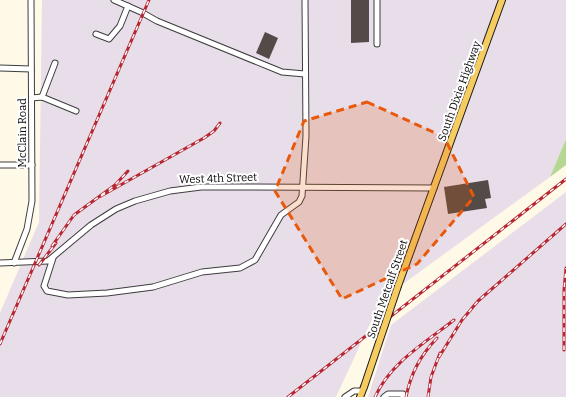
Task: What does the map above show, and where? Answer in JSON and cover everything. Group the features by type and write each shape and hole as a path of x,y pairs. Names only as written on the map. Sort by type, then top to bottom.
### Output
{"main road":[{"name":"South Dixie Highway","path":"434,188 502,0"},
{"name":"South Metcalf Street","path":"362,392 398,286 434,188"}],"street":[{"name":"McClain Road","path":"14,263 29,221 32,201 31,0"},
{"path":"114,0 141,12 157,22 282,72 305,74"},
{"path":"53,258 44,286 47,291 68,295 107,293 153,287 202,272 240,268 255,260 281,215 299,202 303,187 306,136 305,0"},
{"path":"377,0 377,44"},
{"path":"96,34 109,39 120,26 128,6"},
{"path":"42,97 55,63"},
{"path":"0,68 31,69"},
{"path":"32,98 42,97 76,111"},
{"path":"0,165 32,165"},
{"name":"West 4th Street","path":"0,262 41,262 53,258 91,225 106,215 135,201 159,193 201,187 434,188"},
{"path":"345,397 351,392 362,392"},
{"path":"384,397 388,394 403,394 403,397"}],"highlighted area":[{"path":"367,102 444,137 474,197 417,264 342,299 275,191 304,121"}],"shaded area":[{"path":"42,0 566,0 566,139 550,177 381,300 336,397 0,397 0,313 39,222"},
{"path":"566,192 566,397 368,397 391,325"}],"green space":[{"path":"566,139 566,165 550,177"}],"building":[{"path":"351,0 369,0 369,42 351,43"},
{"path":"265,32 278,38 269,59 256,53"},
{"path":"488,180 491,198 485,199 487,208 448,214 444,187"}],"railway":[{"path":"0,344 149,0"},
{"path":"101,196 204,138 214,131 220,123"},
{"path":"52,246 74,215 115,185 128,171"},
{"path":"288,397 566,179"},
{"path":"439,357 462,320 478,301 566,224"},
{"path":"39,265 56,243"},
{"path":"564,350 564,290 566,268"},
{"path":"375,397 382,385 399,363 454,320"},
{"path":"406,397 417,365 437,338"},
{"path":"428,397 431,377 440,353"}]}
